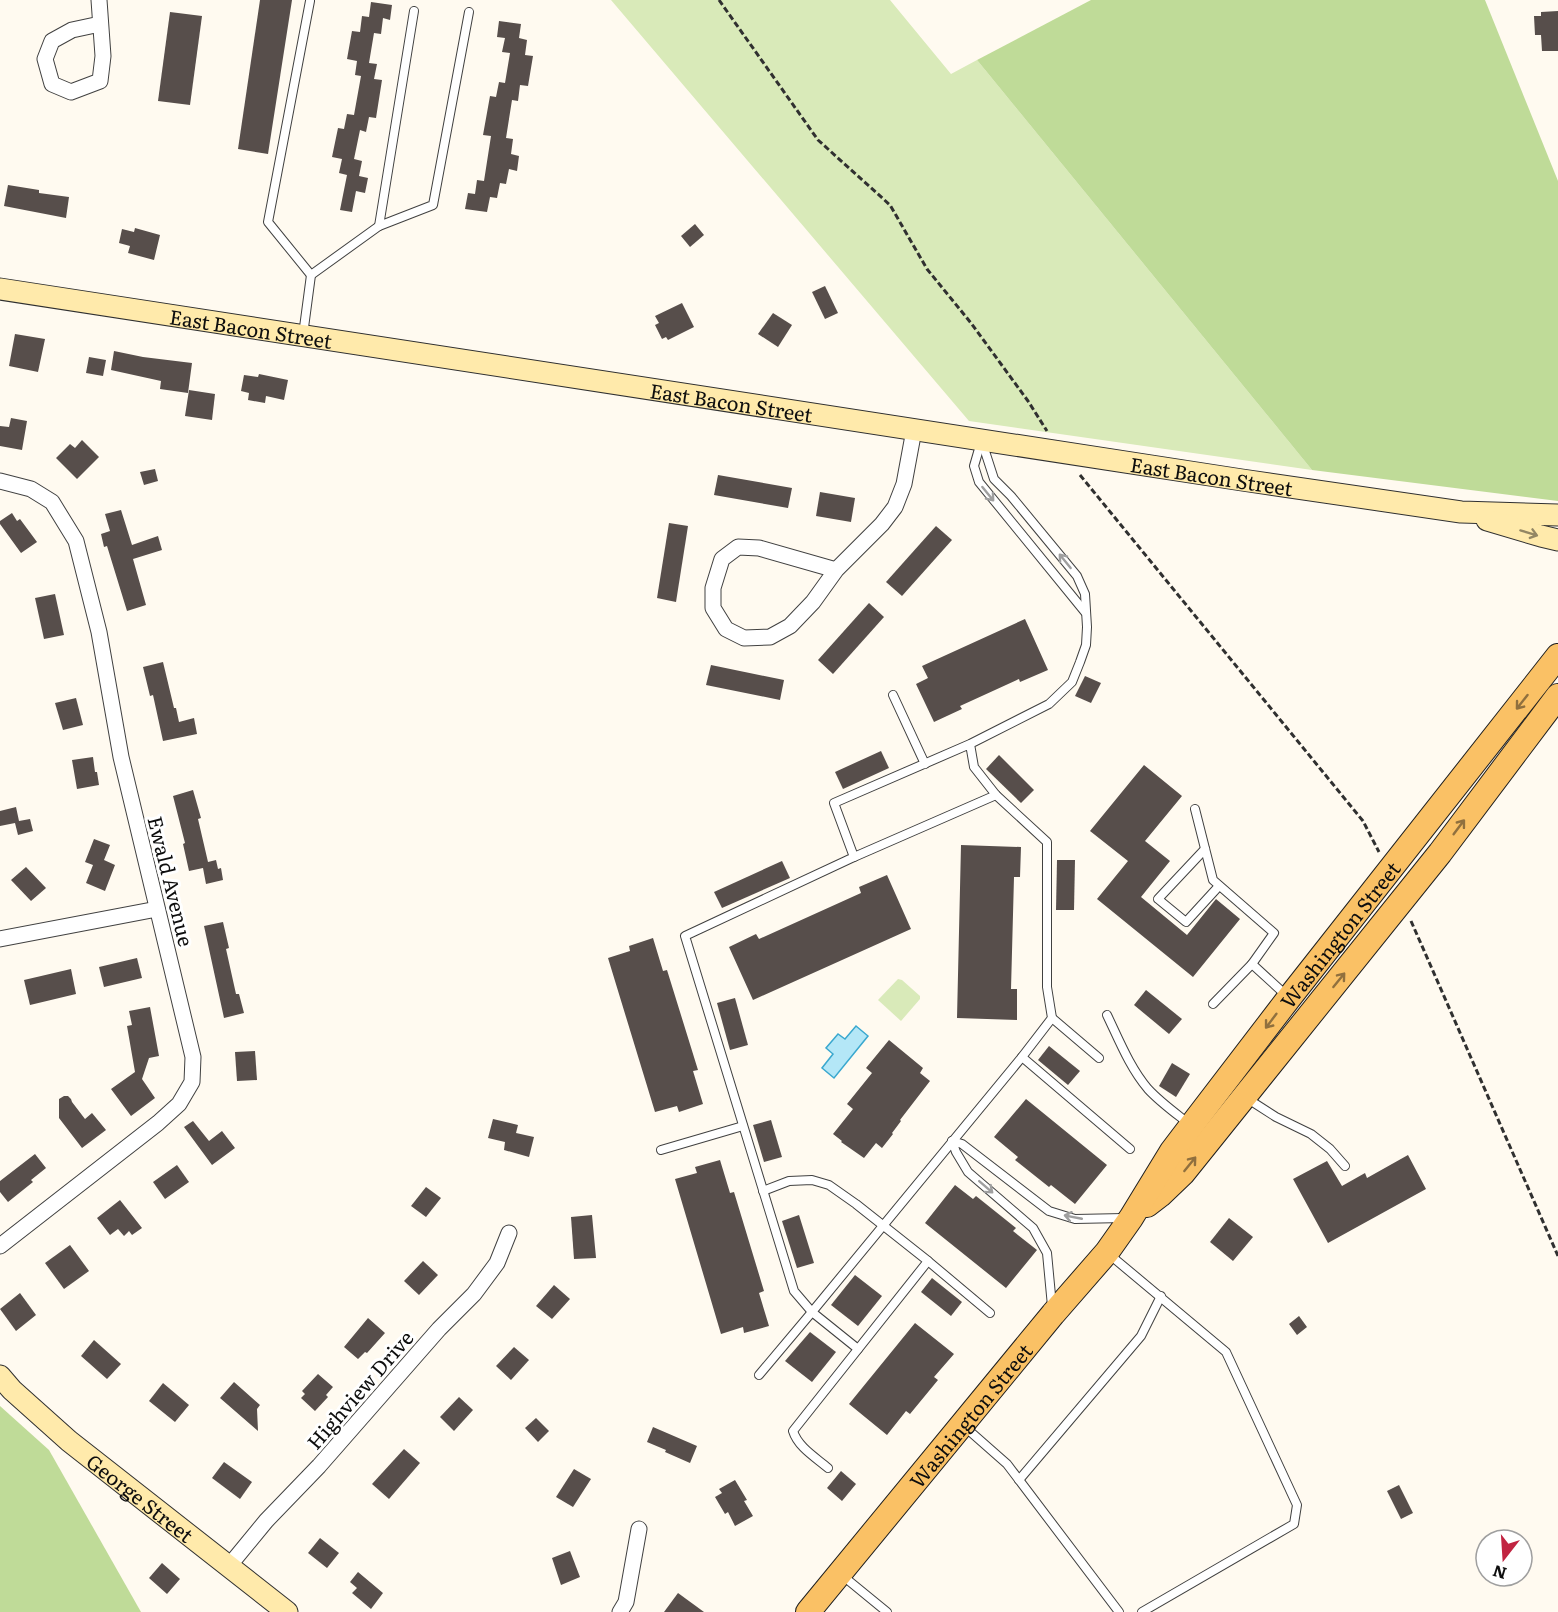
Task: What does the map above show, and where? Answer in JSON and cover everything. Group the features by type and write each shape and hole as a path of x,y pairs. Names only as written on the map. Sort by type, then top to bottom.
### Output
{"main road":[{"name":"East Bacon Street","path":"0,289 1461,512 1558,515"},
{"name":"East Bacon Street","path":"1461,512 1558,540"},
{"name":"Washington Street","path":"808,1612 1053,1314 1107,1252 1172,1151 1289,998 1558,656"},
{"name":"Washington Street","path":"1131,1218 1160,1196 1183,1173 1402,901 1558,696"},
{"name":"George Street","path":"0,1376 12,1390 69,1441 287,1612"}],"street":[{"path":"99,0 103,56 100,81 71,92 52,84 45,59 52,41 72,30 100,24"},
{"path":"836,570 759,548 738,547 722,560 713,588 713,608 726,629 744,638 770,637 790,626 813,602 836,570 882,524 895,507 904,484 914,430"},
{"name":"Ewald Avenue","path":"0,481 31,489 52,502 76,541 99,632 121,757 193,1057 192,1082 178,1104 158,1123 0,1246"},
{"path":"0,939 157,909"},
{"name":"Highview Drive","path":"229,1566 266,1521 319,1466 440,1329 474,1294 497,1263 508,1233"},
{"path":"620,1612 626,1602 639,1530"}],"lane":[{"path":"310,1 268,222 311,275"},
{"path":"379,226 414,11"},
{"path":"303,334 311,275 379,226 434,205 469,12"},
{"path":"981,440 974,466 979,482 1086,614"},
{"path":"854,857 834,803 970,744 1049,704 1072,682 1086,645 1085,594 1077,576 1011,496 994,479 981,440"},
{"path":"893,695 925,764"},
{"path":"970,744 974,767 996,795 1047,842 1047,987 1052,1018 1100,1058"},
{"path":"858,1349 812,1312 794,1291 685,936 854,857 996,795"},
{"path":"1195,809 1213,880 1274,933 1252,964 1213,1004"},
{"path":"1205,849 1158,898 1186,922 1219,886"},
{"path":"1252,964 1289,998"},
{"path":"1107,1015 1129,1061 1147,1088 1191,1126"},
{"path":"759,1375 1052,1018"},
{"path":"1022,1057 1130,1149"},
{"path":"1244,1097 1276,1117 1311,1134 1330,1149 1345,1166"},
{"path":"661,1150 743,1126"},
{"path":"952,1141 962,1144 1049,1211 1075,1219 1131,1218"},
{"path":"952,1141 968,1172 1033,1228 1038,1236 1047,1253 1053,1314"},
{"path":"763,1191 789,1181 812,1180 829,1185 883,1225 990,1313"},
{"path":"1107,1252 1226,1352 1298,1505 1294,1524 1142,1612"},
{"path":"828,1468 802,1446 795,1438 793,1431 928,1261"},
{"path":"1019,1480 1141,1336 1161,1296"},
{"path":"962,1424 1007,1464 1119,1612"},
{"path":"840,1573 888,1612"}],"path":[{"path":"719,0 818,140 890,205 927,269 971,323 1028,401 1061,452 1363,821 1388,872"},
{"path":"1402,901 1558,1256"}],"green space":[{"path":"611,0 890,0 951,74 977,60 1312,470 969,421"},
{"path":"1091,0 1485,0 1558,181 1558,501 1312,470 977,60"},
{"path":"898,979 920,996 920,999 901,1021 878,1000"},
{"path":"0,1406 49,1450 141,1612 0,1612"}],"water":[{"path":"856,1026 868,1036 834,1078 822,1068 833,1054 826,1048 838,1034 845,1039"}],"building":[{"path":"260,0 292,0 268,154 238,149"},
{"path":"371,2 392,5 390,20 383,18 381,34 374,33 369,63 377,64 374,79 382,80 376,118 369,117 366,132 360,130 354,159 362,161 359,176 368,178 365,193 356,191 352,212 340,210 347,175 339,173 342,159 332,157 338,128 344,129 347,114 354,115 361,76 355,75 357,61 347,59 352,31 360,32 362,16 369,17"},
{"path":"1558,11 1558,51 1542,51 1541,35 1535,35 1534,16 1541,16 1541,12"},
{"path":"170,12 202,16 190,105 158,101"},
{"path":"499,21 521,24 519,38 527,40 525,55 533,56 528,86 520,85 518,101 512,100 506,138 513,139 511,154 519,156 517,171 509,169 506,184 500,183 497,198 490,197 487,212 465,209 468,193 475,194 477,180 484,181 491,136 483,135 490,96 496,97 499,82 505,83 510,53 502,52 505,38 497,37"},
{"path":"8,185 39,190 39,193 69,197 66,218 4,206"},
{"path":"695,224 704,235 690,247 681,236"},
{"path":"135,228 160,235 154,260 128,253 130,246 119,243 122,229 134,232"},
{"path":"825,286 838,313 825,319 812,292"},
{"path":"682,303 694,327 668,340 666,337 662,339 655,325 659,323 655,316"},
{"path":"773,313 792,325 778,347 758,334"},
{"path":"15,334 45,339 38,372 9,366"},
{"path":"114,351 192,363 188,393 160,389 161,381 111,370"},
{"path":"89,357 106,360 103,376 86,373"},
{"path":"259,374 288,380 284,400 266,396 265,403 248,400 249,393 241,391 244,375 258,377"},
{"path":"189,390 215,394 212,420 185,416"},
{"path":"11,418 27,421 22,450 0,446 0,426 9,427"},
{"path":"82,440 99,457 77,479 56,458 70,444 75,448"},
{"path":"155,469 158,481 144,485 140,472"},
{"path":"718,475 792,488 788,508 714,495"},
{"path":"820,492 855,498 851,522 816,516"},
{"path":"121,510 132,545 158,536 162,550 133,559 146,605 127,611 107,546 104,547 101,534 110,531 105,514"},
{"path":"12,513 17,521 20,519 37,542 21,553 0,524 0,521"},
{"path":"669,523 688,526 676,602 657,598"},
{"path":"936,526 952,540 902,596 886,582"},
{"path":"55,594 64,635 44,639 35,598"},
{"path":"869,603 884,617 833,674 818,660"},
{"path":"1025,619 1048,670 1020,682 1019,679 960,706 962,709 934,722 916,684 928,678 922,666"},
{"path":"163,662 179,722 194,718 197,734 163,741 153,695 150,696 143,667"},
{"path":"711,665 784,680 780,700 706,685"},
{"path":"1085,676 1101,683 1091,703 1075,696"},
{"path":"76,698 83,725 63,730 55,703"},
{"path":"881,751 889,768 843,789 835,772"},
{"path":"999,755 1034,790 1021,803 986,769"},
{"path":"93,757 99,785 77,789 72,760"},
{"path":"1144,765 1182,796 1145,841 1170,861 1141,897 1187,935 1216,899 1240,919 1193,977 1097,899 1128,861 1090,831"},
{"path":"193,790 201,818 198,819 208,862 216,860 218,869 221,868 223,880 206,884 203,868 189,871 183,844 185,843 173,796"},
{"path":"16,807 19,821 30,819 33,831 18,835 15,823 0,826 0,811"},
{"path":"94,839 110,845 104,860 115,865 105,891 86,883 93,865 85,862"},
{"path":"961,845 1021,847 1020,877 1014,877 1011,989 1017,989 1017,1020 957,1018"},
{"path":"1057,860 1075,860 1074,910 1056,910"},
{"path":"782,861 790,878 722,908 714,892"},
{"path":"26,867 46,888 31,901 11,880"},
{"path":"887,875 911,929 753,1000 729,947 756,934 759,939 861,893 859,887"},
{"path":"223,922 229,948 226,949 236,994 239,994 244,1013 224,1018 204,926"},
{"path":"653,938 663,971 667,970 698,1070 693,1071 703,1104 679,1112 677,1106 655,1112 608,958 630,951 629,946"},
{"path":"137,958 142,978 104,987 99,967"},
{"path":"71,969 76,994 30,1005 24,980"},
{"path":"1146,990 1182,1019 1169,1034 1134,1005"},
{"path":"735,998 748,1045 730,1050 717,1003"},
{"path":"150,1007 159,1056 149,1058 142,1079 155,1098 131,1116 111,1089 135,1072 127,1026 132,1025 129,1011"},
{"path":"889,1040 923,1068 920,1073 930,1081 882,1148 876,1143 864,1158 833,1134 853,1109 847,1104 872,1073 866,1068"},
{"path":"1049,1046 1080,1071 1068,1085 1038,1060"},
{"path":"255,1051 257,1080 237,1081 235,1052"},
{"path":"1172,1063 1190,1074 1176,1097 1159,1086"},
{"path":"64,1096 71,1099 85,1119 92,1113 106,1130 82,1148 59,1118 59,1099"},
{"path":"1026,1099 1107,1165 1075,1204 1015,1160 1018,1157 994,1137"},
{"path":"493,1119 518,1125 516,1133 534,1137 529,1157 504,1150 505,1142 488,1138"},
{"path":"771,1120 782,1157 764,1162 753,1125"},
{"path":"193,1121 209,1141 222,1131 235,1148 212,1165 184,1127"},
{"path":"35,1154 46,1168 8,1202 0,1192 0,1181"},
{"path":"1408,1155 1426,1189 1328,1243 1293,1179 1327,1161 1342,1186 1365,1173 1367,1178"},
{"path":"720,1160 730,1193 734,1192 764,1291 759,1293 769,1326 744,1333 743,1327 721,1334 675,1179 697,1173 695,1167"},
{"path":"177,1165 189,1182 165,1199 153,1182"},
{"path":"955,1185 973,1199 976,1196 1016,1228 1013,1231 1037,1250 1006,1288 925,1223"},
{"path":"426,1187 441,1198 426,1217 411,1206"},
{"path":"120,1200 142,1228 132,1235 129,1231 124,1236 118,1229 110,1235 97,1218"},
{"path":"592,1215 596,1258 574,1259 571,1217"},
{"path":"799,1215 814,1263 797,1268 782,1221"},
{"path":"1229,1218 1253,1237 1233,1261 1210,1242"},
{"path":"70,1245 89,1271 64,1289 45,1263"},
{"path":"423,1261 438,1275 419,1295 404,1281"},
{"path":"855,1275 882,1296 858,1326 831,1305"},
{"path":"932,1278 962,1302 951,1316 921,1292"},
{"path":"554,1285 570,1299 552,1319 536,1306"},
{"path":"20,1293 36,1315 16,1331 0,1309"},
{"path":"1299,1316 1307,1327 1297,1335 1289,1324"},
{"path":"368,1318 385,1333 367,1353 365,1352 358,1359 344,1347"},
{"path":"915,1323 954,1354 934,1377 938,1380 910,1414 906,1411 887,1435 849,1404"},
{"path":"810,1332 836,1352 812,1382 785,1361"},
{"path":"94,1340 121,1364 107,1379 81,1356"},
{"path":"514,1347 529,1360 511,1380 496,1366"},
{"path":"318,1374 333,1387 326,1395 328,1397 315,1411 301,1398 305,1394 302,1391"},
{"path":"234,1382 260,1405 257,1409 258,1431 220,1398"},
{"path":"163,1383 189,1405 175,1422 149,1401"},
{"path":"459,1397 473,1410 454,1431 440,1417"},
{"path":"536,1418 549,1431 538,1442 525,1428"},
{"path":"653,1427 697,1446 690,1463 647,1442"},
{"path":"404,1449 420,1463 389,1499 372,1484"},
{"path":"224,1462 252,1482 240,1499 212,1478"},
{"path":"574,1469 591,1479 573,1507 556,1497"},
{"path":"841,1471 856,1484 842,1501 827,1488"},
{"path":"735,1480 753,1516 735,1526 728,1512 725,1514 715,1497 722,1493 719,1489"},
{"path":"1399,1485 1413,1513 1401,1519 1387,1491"},
{"path":"320,1538 339,1553 327,1568 308,1553"},
{"path":"570,1551 580,1577 561,1585 552,1558"},
{"path":"162,1563 180,1579 167,1594 149,1578"},
{"path":"358,1572 383,1593 371,1609 352,1593 357,1588 350,1582"},
{"path":"678,1593 704,1612 664,1612"}]}
